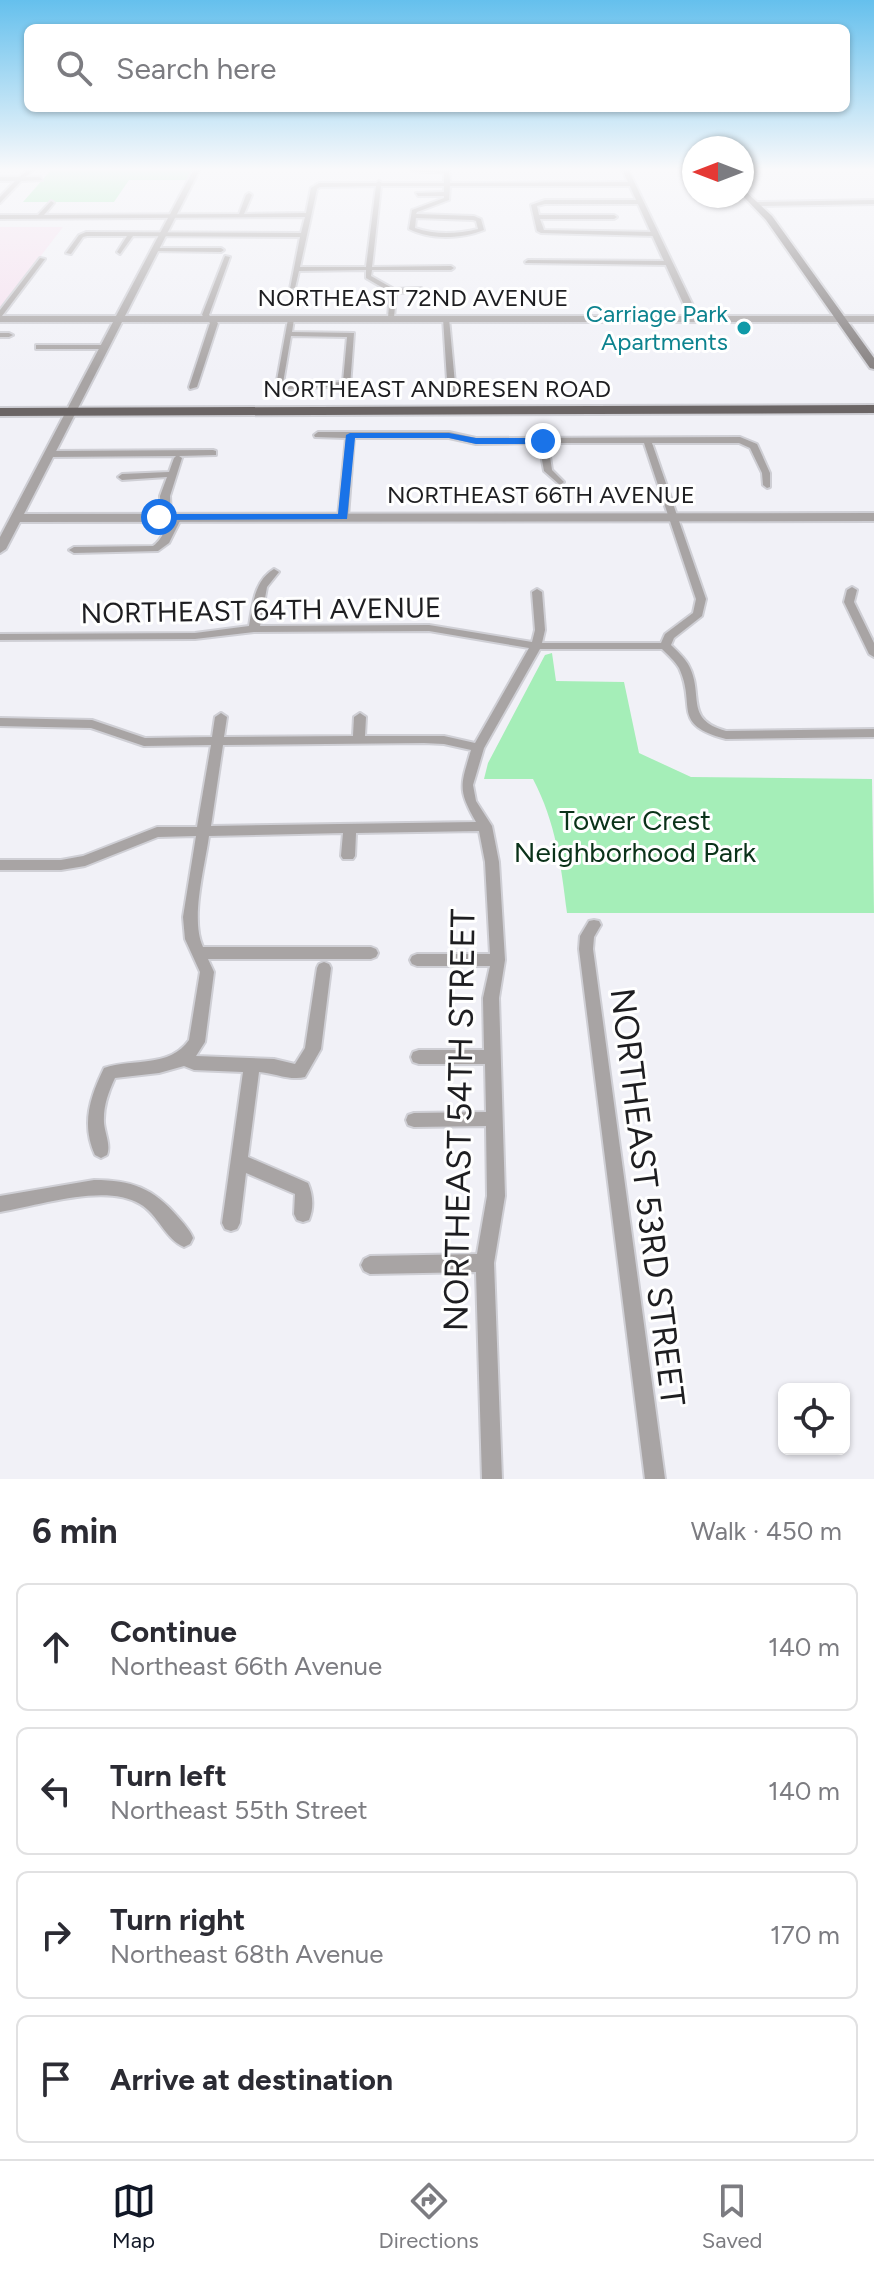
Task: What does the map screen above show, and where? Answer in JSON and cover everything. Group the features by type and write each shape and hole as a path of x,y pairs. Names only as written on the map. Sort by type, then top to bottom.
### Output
{"main road":[{"path":"783,238 874,366"},
{"name":"NORTHEAST ANDRESEN ROAD","path":"0,412 874,409"}],"street":[{"path":"69,253 81,238"},
{"path":"120,252 129,238"},
{"path":"0,549 160,238"},
{"path":"292,288 302,238"},
{"path":"372,238 368,269 370,281 393,291 421,290"},
{"path":"657,238 694,318"},
{"path":"153,250 221,250"},
{"path":"422,254 422,268"},
{"path":"193,387 214,323 205,315 227,257"},
{"path":"0,317 42,259"},
{"path":"528,263 669,263"},
{"path":"297,269 451,268"},
{"path":"391,318 393,291"},
{"name":"NORTHEAST 72ND AVENUE","path":"0,317 874,319"},
{"path":"446,318 452,395"},
{"path":"288,334 350,334 353,338 345,386 281,386 279,372 291,319"},
{"path":"39,347 103,347"},
{"path":"318,435 449,435 476,441 750,442 766,473 767,485"},
{"path":"343,517 350,435"},
{"path":"647,440 666,500 676,517 701,599 698,614 669,636 665,646 683,666 696,721 706,731 726,735 874,733"},
{"path":"543,441 548,471 560,482"},
{"path":"49,454 213,453"},
{"path":"74,550 155,549 163,544 171,517 165,496 178,458"},
{"path":"122,477 173,474"},
{"name":"NORTHEAST 66TH AVENUE","path":"16,518 874,517"},
{"path":"254,629 262,586 274,572"},
{"path":"852,590 848,598 874,654"},
{"name":"NORTHEAST 54TH STREET","path":"492,1479 485,1263 496,1196 491,998 498,960 492,862 485,826 470,801 467,785 478,748 536,646 540,630 537,592"},
{"path":"861,626 874,626"},
{"name":"NORTHEAST 64TH AVENUE","path":"0,637 195,636 254,629 429,628 536,646 665,646"},
{"path":"101,1150 93,1123 102,1089 110,1073 126,1067 174,1066 197,1042 207,972 192,939 190,917 221,717"},
{"path":"359,740 360,717"},
{"path":"0,722 92,724 144,742 444,740 478,748"},
{"path":"0,865 73,863 157,832 485,826"},
{"path":"348,856 350,828"},
{"name":"NORTHEAST 53RD STREET","path":"594,925 587,936 586,949 655,1479"},
{"path":"200,953 371,953"},
{"path":"417,960 498,960"},
{"path":"184,1059 194,1063 299,1072 313,1049 324,968"},
{"path":"419,1057 493,1057"},
{"path":"231,1223 252,1066"},
{"path":"414,1120 494,1119"},
{"path":"239,1161 303,1190 303,1214"},
{"path":"0,1204 89,1190 129,1190 148,1199 184,1238"},
{"path":"370,1265 485,1263"}],"shaded area":[{"path":"0,238 55,238 0,309"}],"green space":[{"name":"Tower Crest Neighborhood Park","path":"552,653 556,681 624,682 639,753 691,777 872,779 874,913 567,913 552,828 533,779 484,779 488,763 545,655"}],"place":[{"name":"Carriage Park Apartments","path":"744,328"}],"route":[{"path":"159,517 343,517 350,435 449,435 476,441 543,441"}]}
